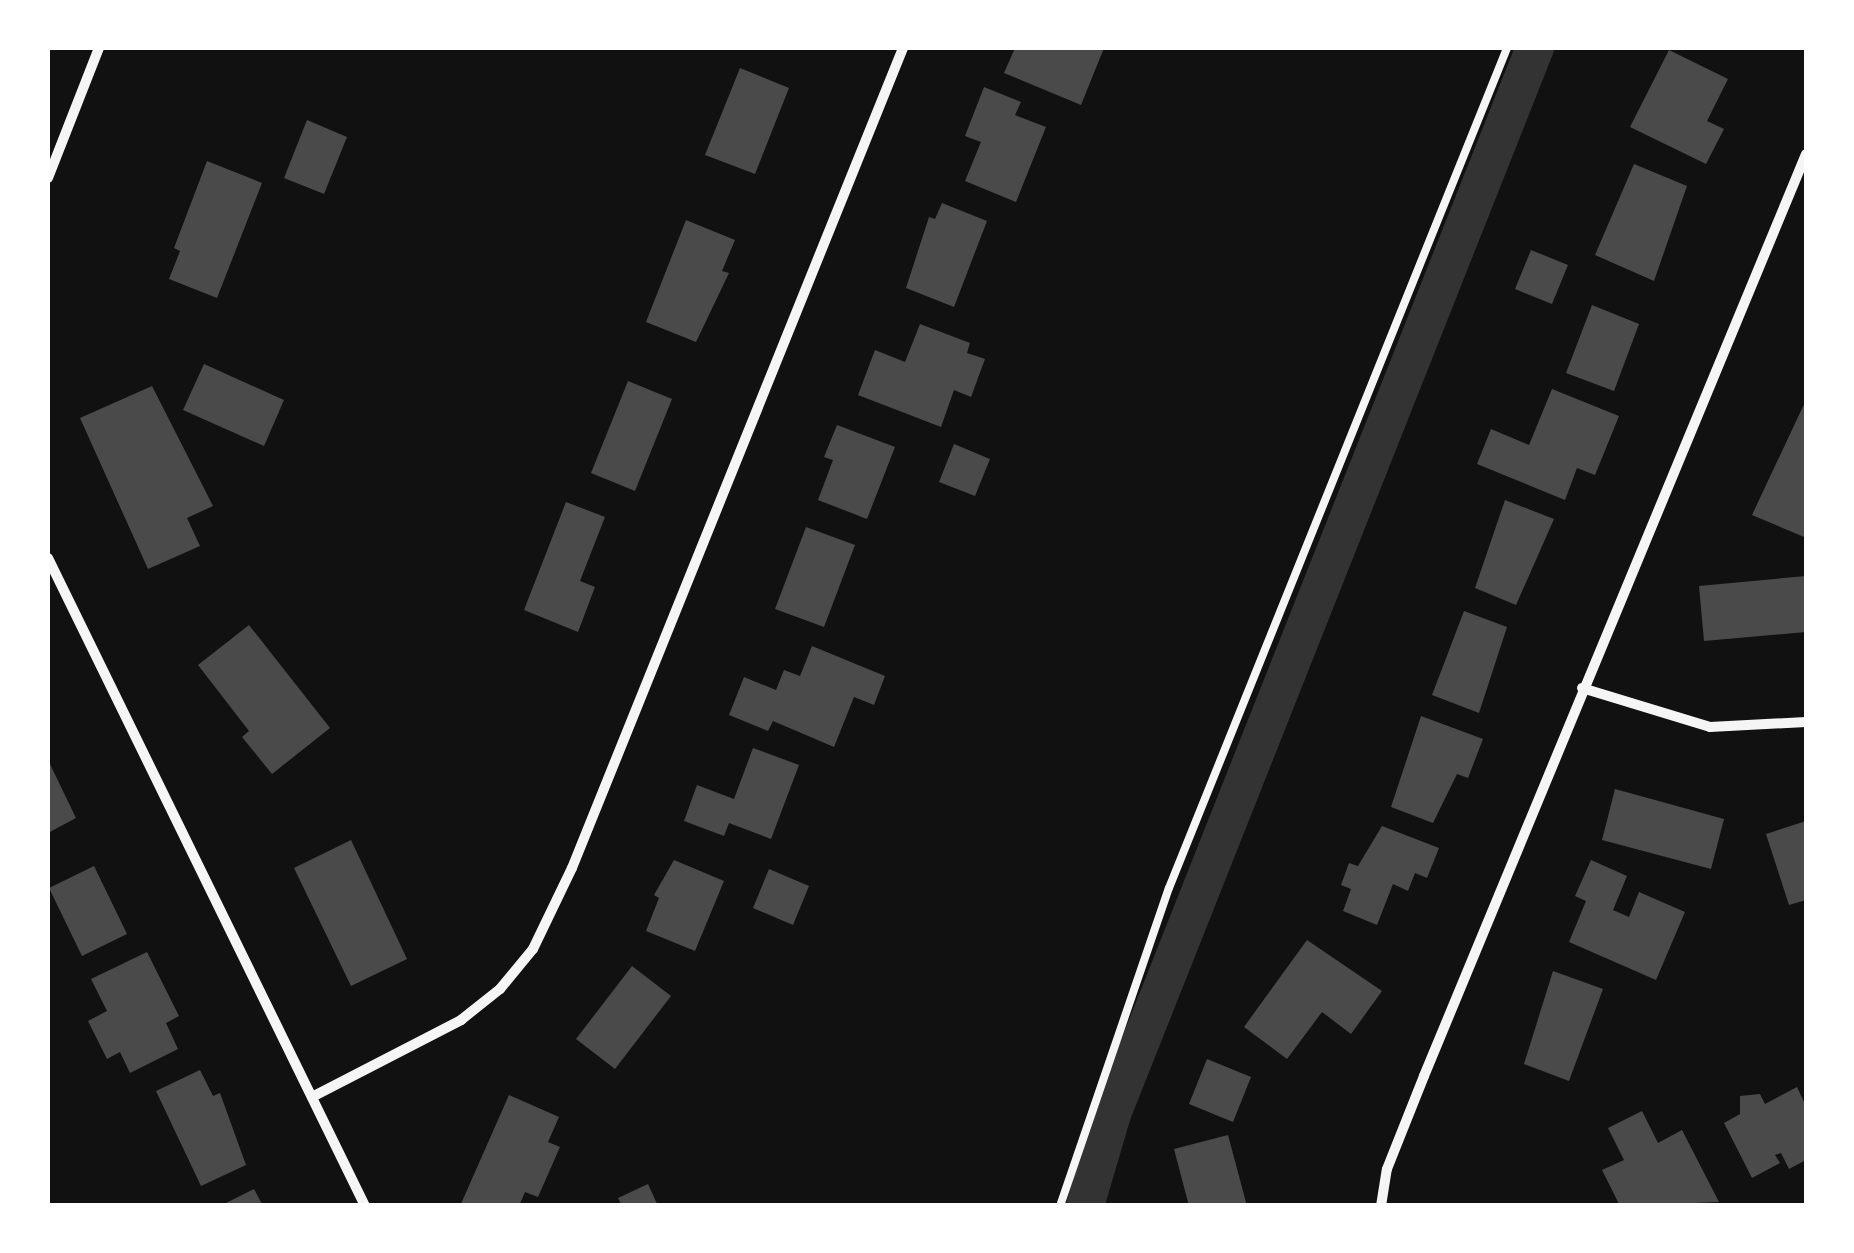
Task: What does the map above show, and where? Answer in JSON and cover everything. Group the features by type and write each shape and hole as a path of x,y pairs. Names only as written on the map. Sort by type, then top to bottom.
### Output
{"street":[{"path":"48,178 99,48"},
{"path":"312,1097 461,1020 500,989 533,950 580,850 902,48"},
{"path":"1381,1206 1387,1169 1582,688 1806,154"},
{"path":"48,558 365,1206"},
{"path":"1582,688 1710,728 1806,722"}],"lane":[{"path":"1060,1206 1169,888 1507,48"}],"building":[{"path":"1015,48 1104,48 1081,105 1004,73"},
{"path":"1669,50 1728,79 1707,121 1724,129 1706,164 1630,127"},
{"path":"740,68 789,88 755,174 705,155"},
{"path":"984,87 1021,102 1015,115 1046,127 1016,202 965,181 981,142 965,136"},
{"path":"307,120 347,137 324,194 284,178"},
{"path":"207,161 262,183 217,298 169,279 180,251 174,248"},
{"path":"1634,164 1687,186 1654,281 1595,255"},
{"path":"942,203 987,221 954,307 906,288 929,217 935,219"},
{"path":"686,220 735,240 722,271 729,273 696,342 646,322"},
{"path":"1531,250 1568,265 1552,304 1515,289"},
{"path":"1592,305 1639,324 1614,391 1566,373"},
{"path":"920,324 970,343 967,353 985,359 971,397 954,390 941,427 858,395 875,350 905,362"},
{"path":"204,364 284,400 264,446 183,410"},
{"path":"628,381 672,399 635,491 591,473"},
{"path":"152,386 213,506 187,518 200,546 148,569 80,418"},
{"path":"1552,389 1619,416 1595,475 1577,468 1565,500 1477,464 1491,429 1529,445"},
{"path":"1806,400 1806,531 1804,537 1752,515"},
{"path":"837,425 895,447 867,519 818,500 833,460 824,457"},
{"path":"954,444 990,459 975,496 939,482"},
{"path":"1505,500 1554,519 1516,605 1475,588"},
{"path":"566,502 605,517 580,581 595,587 578,632 524,610"},
{"path":"806,527 855,545 824,627 775,609"},
{"path":"1806,576 1806,632 1704,641 1699,586"},
{"path":"1464,611 1507,627 1479,713 1432,695"},
{"path":"249,625 330,728 272,774 242,737 249,731 198,665"},
{"path":"812,646 885,676 874,705 854,697 834,747 773,721 768,731 729,715 744,677 776,690 784,670 800,676"},
{"path":"1421,716 1483,739 1468,778 1457,774 1433,823 1391,807"},
{"path":"753,748 799,765 771,839 729,823 724,836 684,821 697,785 734,799"},
{"path":"48,760 76,818 48,833"},
{"path":"1615,789 1724,819 1711,869 1602,840"},
{"path":"1806,821 1806,900 1789,905 1766,834"},
{"path":"1382,826 1439,848 1427,878 1415,873 1408,891 1393,884 1377,925 1343,911 1351,889 1341,885 1349,863 1358,866"},
{"path":"351,840 407,959 351,986 294,868"},
{"path":"674,860 724,881 695,951 646,931 659,898 654,895"},
{"path":"1591,860 1627,876 1613,910 1629,917 1639,892 1685,912 1656,980 1569,942 1586,901 1575,896"},
{"path":"94,866 127,934 82,956 49,888"},
{"path":"769,869 809,886 793,925 753,908"},
{"path":"1307,940 1382,991 1351,1034 1322,1012 1287,1059 1244,1027"},
{"path":"147,952 179,1016 166,1023 178,1049 130,1073 120,1052 107,1059 88,1021 107,1011 91,979"},
{"path":"632,966 671,996 615,1069 576,1039"},
{"path":"1553,971 1603,989 1569,1081 1524,1064"},
{"path":"1207,1059 1251,1077 1233,1122 1189,1104"},
{"path":"200,1070 213,1096 220,1093 246,1165 201,1186 156,1091"},
{"path":"1797,1087 1806,1106 1806,1160 1789,1169 1781,1153 1775,1155 1780,1163 1752,1178 1724,1123 1740,1114 1740,1096 1760,1094 1765,1104"},
{"path":"509,1095 559,1117 548,1142 560,1147 538,1197 525,1192 519,1206 460,1206"},
{"path":"1642,1111 1658,1143 1682,1130 1719,1202 1620,1206 1602,1170 1624,1160 1608,1128"},
{"path":"1228,1135 1247,1206 1189,1206 1174,1149"},
{"path":"648,1184 658,1206 622,1206 618,1198"},
{"path":"254,1189 263,1206 220,1206"}],"waterway":[{"path":"1085,1206 1112,1114 1535,48"}]}
